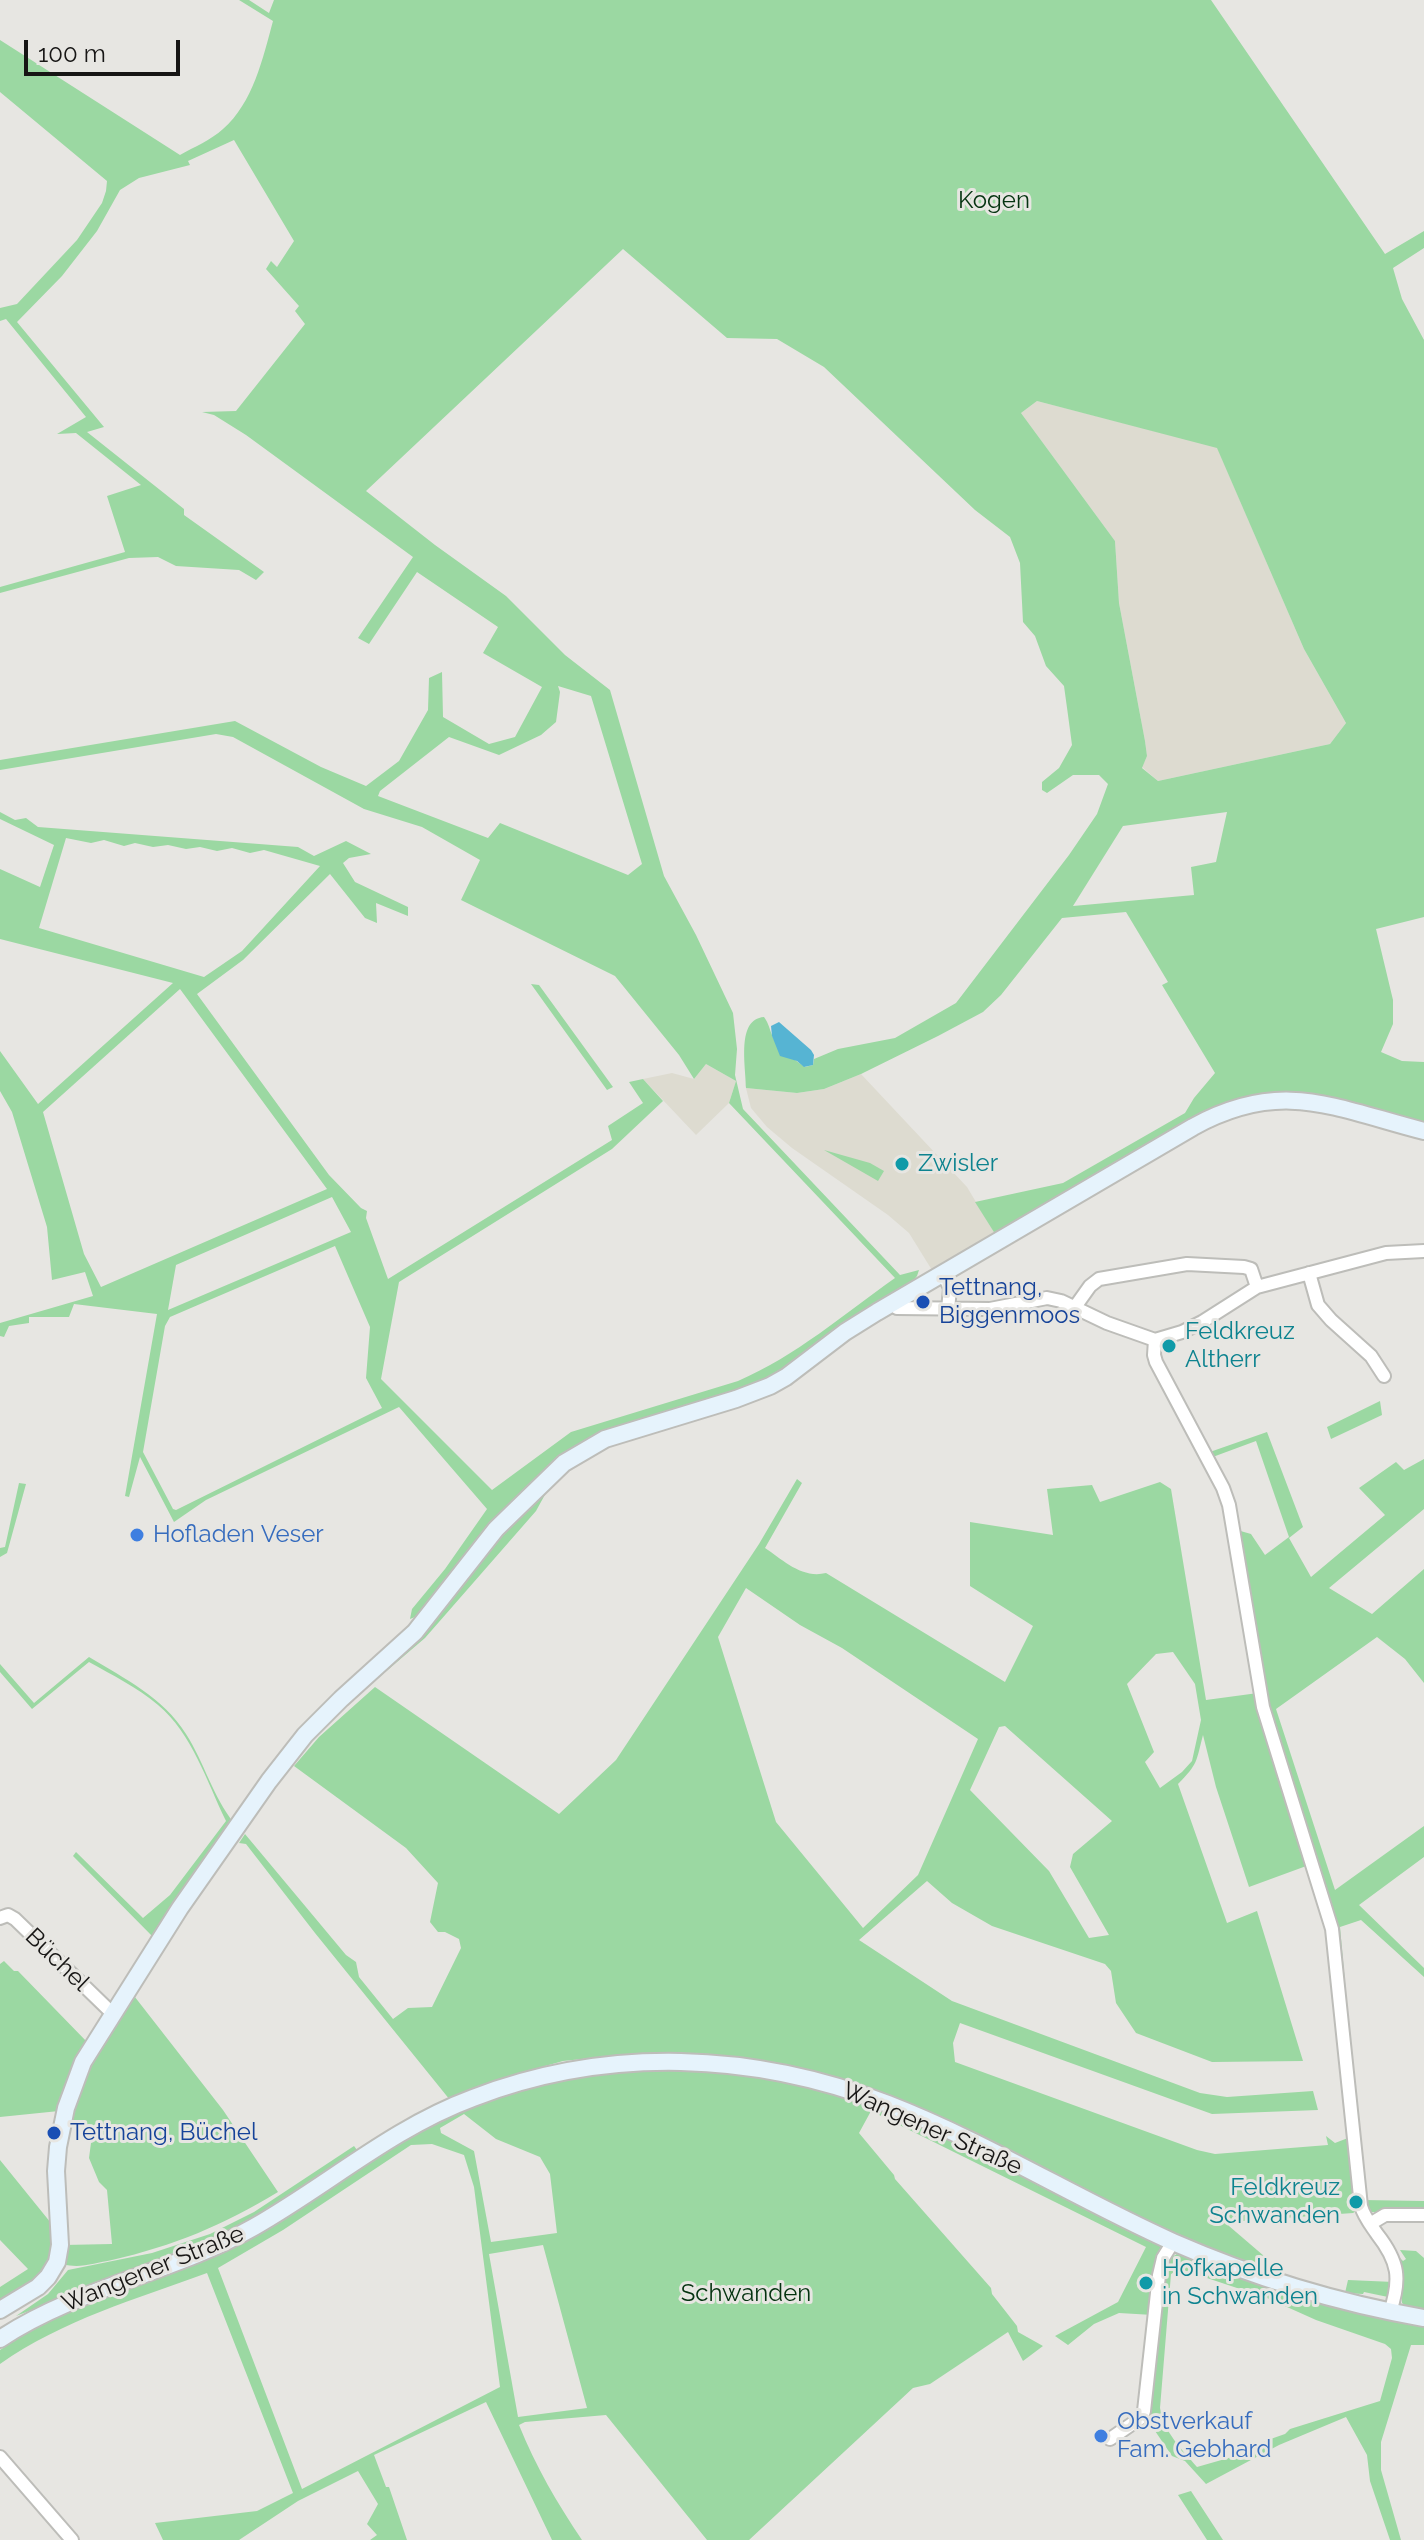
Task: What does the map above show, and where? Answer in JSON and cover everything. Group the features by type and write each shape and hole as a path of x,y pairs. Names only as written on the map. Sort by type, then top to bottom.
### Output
{"main road":[{"path":"0,2310 38,2287 55,2266 60,2245 56,2171 63,2121 76,2077 112,2013 180,1908 288,1756 323,1716 415,1632 481,1547 550,1474 605,1439 725,1403 770,1386 801,1367 845,1332 891,1304 1219,1113 1244,1104 1281,1100 1310,1102 1424,1131"},
{"name":"Wangener Straße","path":"0,2339 83,2296 218,2246 281,2211 395,2135 467,2100 544,2075 640,2061 693,2061 745,2066 852,2091 909,2113 1173,2242 1287,2285 1424,2318"}],"street":[{"path":"891,1304 897,1308 996,1309 1047,1298 1155,1340 1202,1322 1257,1287 1386,1253 1424,1251"},
{"path":"1075,1307 1099,1279 1187,1264 1251,1269 1257,1287"},
{"path":"1309,1273 1318,1305 1371,1356 1384,1376"},
{"path":"943,1274 950,1288 948,1310"},
{"path":"1155,1340 1156,1362 1229,1505 1263,1707 1331,1924 1361,2206 1388,2248 1396,2270 1397,2290 1390,2312"},
{"name":"Büchel","path":"0,1918 8,1915 15,1919 112,2013"},
{"path":"1370,2224 1385,2215 1424,2215"},
{"path":"1110,2439 1142,2417 1144,2411 1159,2275 1163,2258 1173,2242"},
{"path":"0,2457 72,2540"}],"shaded area":[{"path":"1037,401 1217,447 1304,649 1346,723 1330,744 1158,781 1142,767 1147,756 1119,603 1115,541 1021,413"},
{"path":"706,1064 736,1081 729,1103 696,1135 643,1079 672,1073 694,1079"},
{"path":"861,1074 967,1187 997,1237 935,1275 909,1233 767,1127 751,1108 746,1088 797,1093 824,1089"}],"green space":[{"name":"Kogen","path":"239,0 249,0 269,13 274,0 1211,0 1385,254 1424,231 1424,248 1393,268 1402,299 1424,340 1424,917 1376,929 1393,1000 1393,1024 1381,1052 1402,1061 1424,1062 1424,1125 1244,1098 997,1237 975,1202 1063,1183 1185,1113 1215,1073 1162,985 1168,982 1126,912 1062,918 1001,995 983,1012 861,1074 824,1089 797,1093 746,1088 744,1045 749,1026 764,1017 778,1045 805,1067 813,1065 814,1059 838,1049 895,1038 956,1003 1097,814 1108,784 1099,775 1073,775 1047,793 1042,790 1042,782 1059,768 1072,745 1064,686 1046,666 1035,636 1023,622 1020,563 1010,537 975,510 824,367 777,339 727,338 623,249 366,491 506,596 565,655 610,690 664,876 733,1013 737,1049 735,1075 743,1109 900,1275 919,1270 910,1285 778,1375 733,1393 594,1437 420,1615 410,1619 412,1609 487,1509 399,1407 206,1500 174,1522 140,1457 129,1497 125,1496 157,1314 74,1304 69,1317 29,1317 29,1323 9,1326 4,1337 0,1336 0,1323 93,1296 85,1272 52,1280 47,1227 12,1112 0,1091 0,1051 38,1104 173,983 0,939 0,869 40,887 54,845 0,819 0,812 15,820 26,818 38,827 298,847 314,856 346,841 371,854 349,858 343,863 355,882 408,907 408,916 376,903 377,923 365,918 330,874 243,960 197,994 329,1175 367,1211 366,1218 388,1279 612,1140 608,1126 643,1103 629,1082 643,1079 663,1101 612,1149 399,1282 381,1379 492,1490 571,1432 738,1381 759,1371 800,1347 895,1278 729,1103 736,1081 706,1064 694,1079 679,1055 615,976 461,900 480,860 422,827 364,809 233,737 216,734 0,770 0,760 235,721 321,767 366,786 399,761 428,710 429,678 442,672 443,717 489,744 515,737 542,687 483,653 498,627 417,572 369,644 358,638 413,557 246,435 214,415 202,412 236,411 305,324 295,311 299,306 266,269 271,261 277,267 294,241 234,140 188,161 190,165 139,178 120,190 97,231 62,276 17,322 104,427 87,432 184,509 184,515 264,572 256,580 239,570 176,566 158,557 129,558 0,593 0,587 125,552 107,496 141,485 76,433 57,434 86,417 6,319 0,321 0,308 17,304 77,240 102,203 107,181 0,92 0,40 180,155 218,133 242,106 256,79 273,21","holes":["1037,401 1217,448 1304,649 1346,723 1330,744 1158,781 1142,768 1147,756 1119,603 1115,541 1021,413","558,686 591,696 642,864 628,875 500,823 488,838 378,796 380,791 449,737 499,755 541,735 556,722","1227,812 1216,862 1191,867 1194,895 1073,906 1123,826","66,838 91,843 104,840 124,846 135,843 217,851 232,848 250,853 264,850 320,866 242,951 204,977 39,928","180,989 327,1189 101,1287 84,1254 43,1112","332,1197 351,1232 168,1310 176,1265","335,1246 370,1327 366,1378 382,1408 173,1509 143,1452 165,1326 170,1317"]},
{"path":"531,984 539,985 613,1087 607,1090"},
{"path":"824,1150 870,1163 884,1171 878,1181"},
{"path":"1380,1401 1382,1415 1331,1439 1327,1427"},
{"path":"1267,1432 1303,1527 1289,1538 1311,1577 1385,1515 1359,1488 1396,1462 1404,1470 1424,1459 1424,1509 1329,1588 1372,1614 1424,1569 1424,1683 1405,1659 1377,1637 1276,1709 1335,1890 1424,1826 1424,1857 1359,1905 1424,1968 1424,1977 1361,1920 1340,1927 1348,2016 1345,2016 1332,1918 1272,1729 1237,1530 1251,1534 1265,1555 1289,1537 1256,1441 1210,1458 1207,1453"},
{"path":"797,1479 802,1483 765,1548 801,1571 826,1573 1005,1682 1033,1626 970,1586 970,1522 1053,1535 1047,1489 1092,1485 1100,1502 1160,1482 1171,1489 1206,1700 1258,1693 1309,1865 1249,1887 1216,1787 1203,1735 1195,1762 1178,1784 1227,1923 1257,1911 1303,2061 1212,2062 1136,2033 1116,2003 1111,1971 1105,1964 992,1926 952,1903 927,1881 859,1940 952,2001 1200,2093 1227,2097 1313,2091 1318,2110 1212,2114 960,2023 953,2043 955,2062 1197,2150 1215,2154 1328,2145 1326,2136 1335,2143 1348,2138 1358,2210 1353,2213 1230,2222 1229,2226 1264,2256 1274,2274 1196,2244 929,2115 742,2059 631,2054 563,2061 496,2080 450,2100 246,1844 239,1843 245,1834 346,1955 356,1962 359,1977 393,2019 408,2008 432,2007 461,1948 459,1939 438,1932 430,1922 438,1883 406,1848 294,1766 319,1737 375,1687 559,1814 616,1760 759,1544","holes":["746,1588 978,1739 918,1875 863,1928 776,1822 718,1637","1173,1652 1195,1684 1201,1720 1192,1761 1160,1788 1145,1762 1154,1752 1127,1684 1156,1654","1005,1726 1112,1821 1073,1854 1070,1867 1109,1935 1089,1938 1049,1871 970,1790 999,1727"]},
{"path":"553,1480 536,1511 425,1638 356,1697 354,1695"},
{"path":"19,1483 26,1484 7,1553 0,1557 0,1548 5,1547"},
{"path":"89,1657 155,1699 177,1721 234,1823 154,1938 73,1856 76,1852 143,1918 170,1895 226,1821 198,1759 180,1729 170,1716 142,1693 89,1662 32,1709 0,1672 0,1664 34,1703"},
{"path":"4,1961 18,1971 88,2043 59,2111 0,2117 0,1964"},
{"path":"131,1992 223,2110 278,2192 238,2215 177,2241 112,2260 75,2266 63,2264 64,2245 112,2244 107,2190 99,2182 89,2158 97,2130 67,2122 77,2089"},
{"name":"Schwanden","path":"694,2067 815,2086 921,2125 1161,2241 1153,2315 1119,2313 1094,2324 1068,2345 1055,2336 1118,2302 1146,2247 871,2111 859,2133 895,2179 991,2288 1018,2332 1043,2346 1023,2361 1008,2332 930,2384 913,2388 749,2540 707,2540 606,2415 519,2425 532,2455 582,2540 552,2540 486,2402 374,2455 386,2487 389,2487 407,2540 370,2540 377,2535 367,2524 378,2504 358,2471 298,2501 239,2540 163,2540 155,2523 257,2511 293,2493 207,2273 74,2323 0,2364 0,2350 36,2326 192,2263 365,2160 460,2109 518,2089 606,2070","holes":["464,2114 496,2139 540,2157 550,2174 557,2233 491,2242 474,2151 441,2133 440,2128","432,2144 464,2155 474,2187 500,2387 302,2489 218,2268 283,2230 411,2145","543,2245 587,2408 518,2417 489,2254"]},
{"path":"354,2146 357,2150 268,2211 217,2239 16,2316 48,2294 68,2270 152,2253 210,2234 254,2212"},
{"path":"0,2160 55,2228 51,2262 37,2279 0,2304 0,2287 28,2269 0,2240"},
{"path":"1363,2200 1424,2201 1424,2212 1368,2212"},
{"path":"1400,2250 1416,2251 1424,2258 1424,2311 1402,2303 1397,2261 1406,2259"},
{"path":"1177,2254 1216,2269 1424,2325 1424,2345 1411,2345 1381,2442 1381,2470 1401,2540 1390,2540 1370,2481 1367,2455 1346,2417 1279,2445 1206,2484 1185,2461 1172,2456 1151,2425 1153,2422 1147,2413 1164,2268 1170,2258","holes":["1180,2269 1267,2298 1391,2349 1392,2358 1380,2401 1290,2429 1285,2434 1262,2442 1260,2449 1197,2467 1170,2433 1160,2408 1171,2274"]},
{"path":"1348,2280 1394,2282 1388,2297 1364,2292 1345,2293"},
{"path":"1191,2491 1223,2540 1207,2540 1178,2495"}],"water":[{"path":"779,1022 811,1050 813,1065 804,1067 797,1061 780,1056 771,1026"}],"place":[{"name":"Zwisler","path":"902,1164"},
{"name":"Tettnang, Biggenmoos","path":"923,1302"},
{"name":"Feldkreuz Altherr","path":"1169,1346"},
{"name":"Hofladen Veser","path":"137,1535"},
{"name":"Tettnang, Büchel","path":"54,2133"},
{"name":"Feldkreuz Schwanden","path":"1356,2202"},
{"name":"Hofkapelle in Schwanden","path":"1146,2283"},
{"name":"Obstverkauf Fam. Gebhard","path":"1101,2436"}]}
